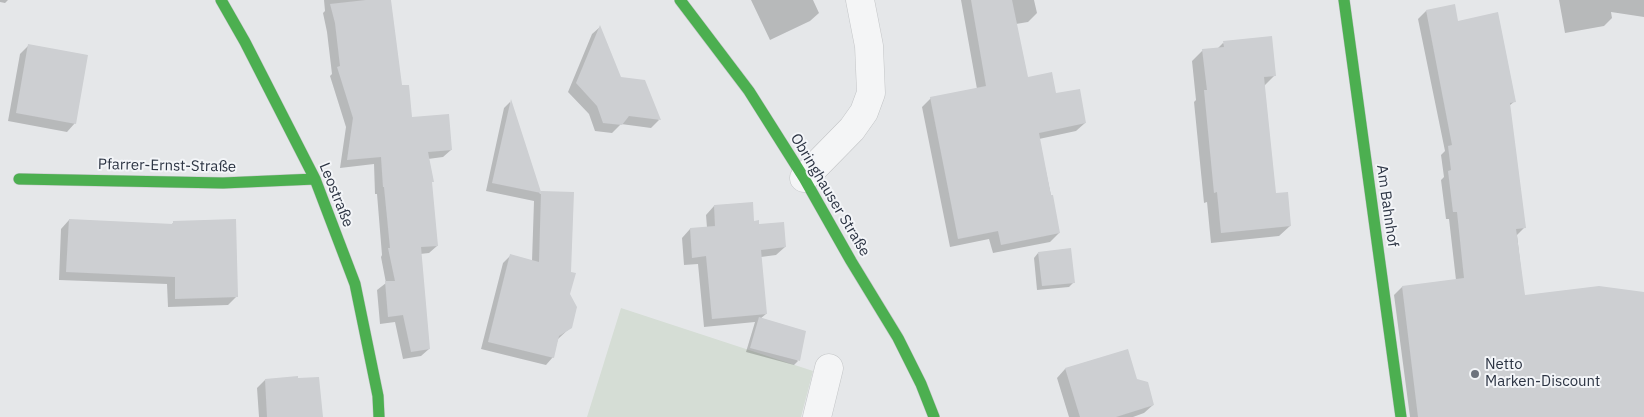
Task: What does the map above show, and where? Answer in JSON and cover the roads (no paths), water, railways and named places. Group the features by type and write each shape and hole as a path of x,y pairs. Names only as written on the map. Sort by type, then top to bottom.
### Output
{"street":[{"name":"Leostraße","path":"221,0 245,42 315,180 355,284 378,396 379,417"},
{"name":"Obringhauser Straße","path":"680,0 749,92 804,178 851,261 898,338 934,417"},
{"path":"804,178 852,129 864,112 872,93 869,46 860,0"},
{"name":"Am Bahnhof","path":"1344,0 1401,417"},
{"name":"Pfarrer-Ernst-Straße","path":"19,179 223,183 315,180"},
{"path":"817,417 829,368"}],"place":[{"name":"Netto Marken-Discount","path":"1475,374"}]}
